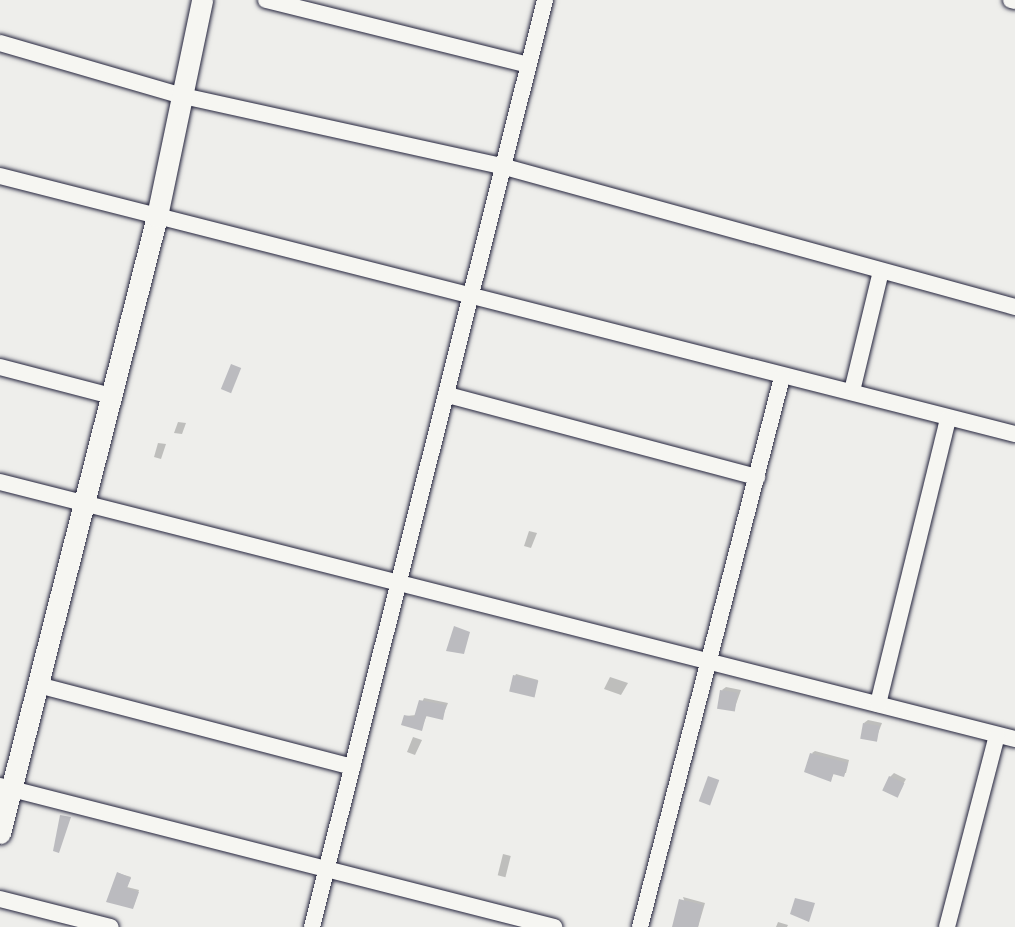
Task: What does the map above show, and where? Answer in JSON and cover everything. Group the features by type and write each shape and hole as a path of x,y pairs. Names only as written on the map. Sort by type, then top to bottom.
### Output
{"street":[{"path":"0,833 6,788 37,685 157,216 202,0"},
{"path":"267,0 528,65"},
{"path":"312,927 473,297 545,0"},
{"path":"0,43 183,96 505,167 1015,307"},
{"path":"0,176 782,377 852,391 1015,434"},
{"path":"852,391 881,271"},
{"path":"0,367 111,396"},
{"path":"640,927 712,661 782,377"},
{"path":"448,395 757,477"},
{"path":"878,704 948,418"},
{"path":"0,482 1015,739"},
{"path":"37,685 353,767"},
{"path":"947,927 997,734"},
{"path":"6,788 554,927"},
{"path":"0,898 111,927"}],"building":[{"path":"231,364 241,368 231,393 221,389"},
{"path":"454,626 470,632 464,654 446,651"},
{"path":"513,675 538,681 535,697 509,692"},
{"path":"720,690 738,693 735,712 717,709"},
{"path":"419,700 446,705 443,720 426,716 422,731 401,725 404,715 414,717"},
{"path":"863,723 880,726 877,742 860,739"},
{"path":"810,753 848,763 844,777 833,774 831,782 804,772"},
{"path":"708,776 719,780 710,805 699,801"},
{"path":"889,776 904,783 898,798 882,791"},
{"path":"60,815 71,817 59,853 53,851"},
{"path":"117,872 131,878 127,888 139,892 133,909 106,902"},
{"path":"795,898 815,903 809,922 790,914"},
{"path":"679,899 703,905 698,927 672,927"}]}
